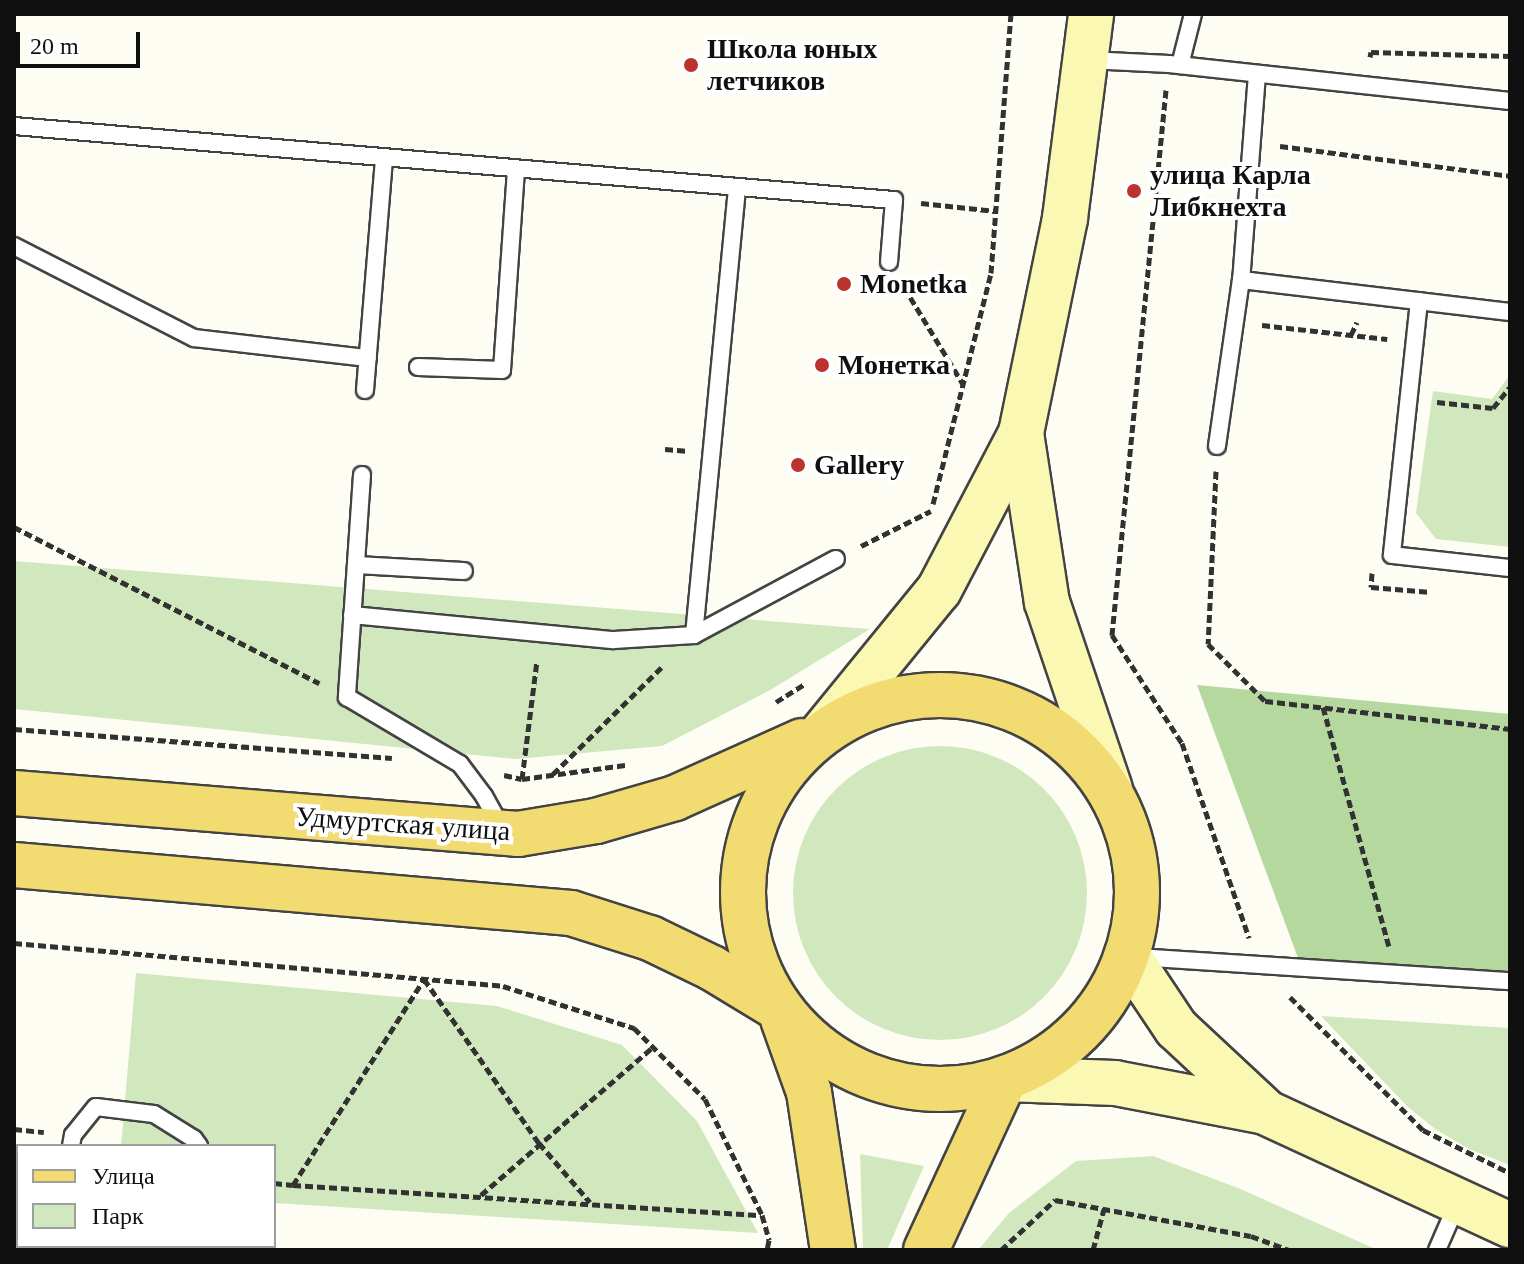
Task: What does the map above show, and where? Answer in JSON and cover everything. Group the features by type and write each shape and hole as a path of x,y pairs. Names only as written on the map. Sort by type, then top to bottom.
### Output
{"main road":[{"path":"833,1250 809,1092 780,1009 752,954 742,893 751,831 779,776 823,732 939,590 1021,433 1065,218 1091,14"},
{"path":"1021,433 1047,602 1110,789"},
{"name":"Удмуртская улица","path":"14,793 504,834 596,821 675,798 881,703 946,694 1010,707 1056,733 1067,740 1110,789 1132,842 1138,900 1128,956 1100,1010 1058,1052 1005,1079 943,1090 881,1081 825,1054 780,1009"},
{"path":"14,865 571,913 650,938 712,968 780,1009"},
{"path":"1128,956 1176,1028 1265,1112"},
{"path":"926,1250 1005,1079 1115,1083 1265,1112 1510,1225"}],"lane":[{"path":"1174,64 1193,14"},
{"path":"1086,60 1174,64 1510,101"},
{"path":"1217,446 1241,280 1257,74"},
{"path":"14,126 894,200 889,262"},
{"path":"365,390 384,158"},
{"path":"418,367 502,370 516,169"},
{"path":"694,635 737,187"},
{"path":"14,246 194,338 368,358"},
{"path":"1241,280 1510,312"},
{"path":"1419,301 1392,555 1510,568"},
{"path":"362,475 347,697 460,764 484,796 504,834"},
{"path":"352,615 614,640 694,635 836,559"},
{"path":"356,565 464,571"},
{"path":"1128,956 1510,981"},
{"path":"71,1144 73,1135 96,1107 154,1114 198,1144"},
{"path":"1437,1250 1459,1201"}],"path":[{"path":"928,525 991,273 1011,14"},
{"path":"1367,86 1371,52 1510,56"},
{"path":"1174,64 1112,635 1182,743 1258,965 1423,1130 1510,1173"},
{"path":"1251,142 1510,176"},
{"path":"894,200 996,211"},
{"path":"889,262 963,385"},
{"path":"1234,321 1396,340"},
{"path":"1409,399 1493,408 1510,387"},
{"path":"1217,446 1208,644 1265,701 1510,729"},
{"path":"836,559 931,511"},
{"path":"14,527 347,697"},
{"path":"522,779 541,634"},
{"path":"553,775 694,635"},
{"path":"765,710 813,678"},
{"path":"1323,707 1396,973"},
{"path":"14,729 396,759"},
{"path":"460,764 522,779 639,763"},
{"path":"14,943 503,986 634,1028 705,1099 762,1215 769,1240 767,1250"},
{"path":"424,979 539,1143 590,1202"},
{"path":"293,1185 424,979"},
{"path":"481,1195 653,1047"},
{"path":"276,1183 762,1215"},
{"path":"1001,1250 1055,1200 1251,1236 1289,1250"},
{"path":"1093,1250 1104,1209"}],"green space":[{"path":"1510,375 1510,547 1436,539 1416,513 1433,391 1492,399"},
{"path":"14,561 870,629 772,689 662,746 516,759 14,709"},
{"path":"1197,685 1510,714 1510,974 1301,966"},
{"path":"926,746 954,746 983,752 1009,763 1034,779 1054,799 1070,824 1081,850 1087,893 1085,922 1070,962 1054,987 1034,1007 1009,1023 983,1034 954,1040 926,1040 897,1034 871,1023 846,1007 826,987 810,962 799,936 793,907 793,879 799,850 810,824 826,799 846,779 871,763 897,752"},
{"path":"136,973 497,1006 622,1045 697,1121 758,1233 276,1203 276,1144 121,1144"},
{"path":"1321,1016 1510,1028 1510,1165 1469,1149 1435,1129 1407,1106"},
{"path":"860,1154 924,1166 887,1250 863,1250"},
{"path":"1153,1156 1238,1188 1378,1250 978,1250 1009,1213 1076,1161"}],"place":[{"name":"Школа юных летчиков","path":"691,65"},
{"name":"улица Карла Либкнехта","path":"1134,191"},
{"name":"Monetka","path":"844,284"},
{"name":"Монетка","path":"822,365"},
{"name":"Gallery","path":"798,465"}]}
